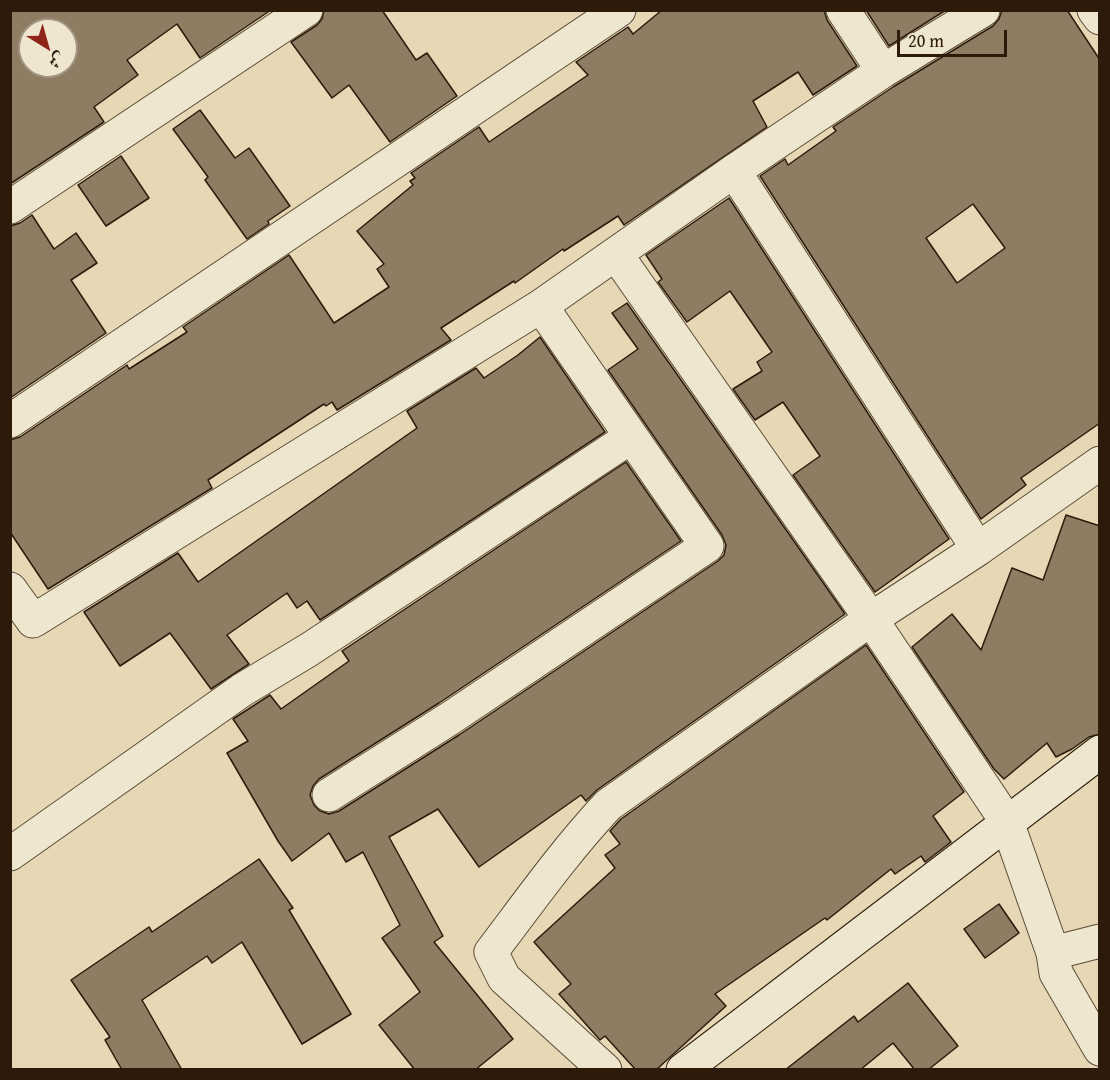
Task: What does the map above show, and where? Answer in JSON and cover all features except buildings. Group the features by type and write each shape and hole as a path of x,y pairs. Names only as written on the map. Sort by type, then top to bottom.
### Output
{"street":[{"path":"10,207 306,10"},
{"path":"10,421 619,10"},
{"path":"843,10 883,71"},
{"path":"10,589 33,621 541,306 734,171 883,71 983,10"},
{"path":"1094,10 1100,18"},
{"path":"734,171 978,549"},
{"path":"616,254 871,620 1007,822 1053,953 1056,974 1100,1048"},
{"path":"329,795 459,712 707,546 541,306"},
{"path":"10,854 242,690 320,643 631,437"},
{"path":"605,1070 504,978 491,952 550,877 577,838 608,805 1100,463"},
{"path":"683,1070 1100,752"},
{"path":"1053,953 1100,942"}]}
